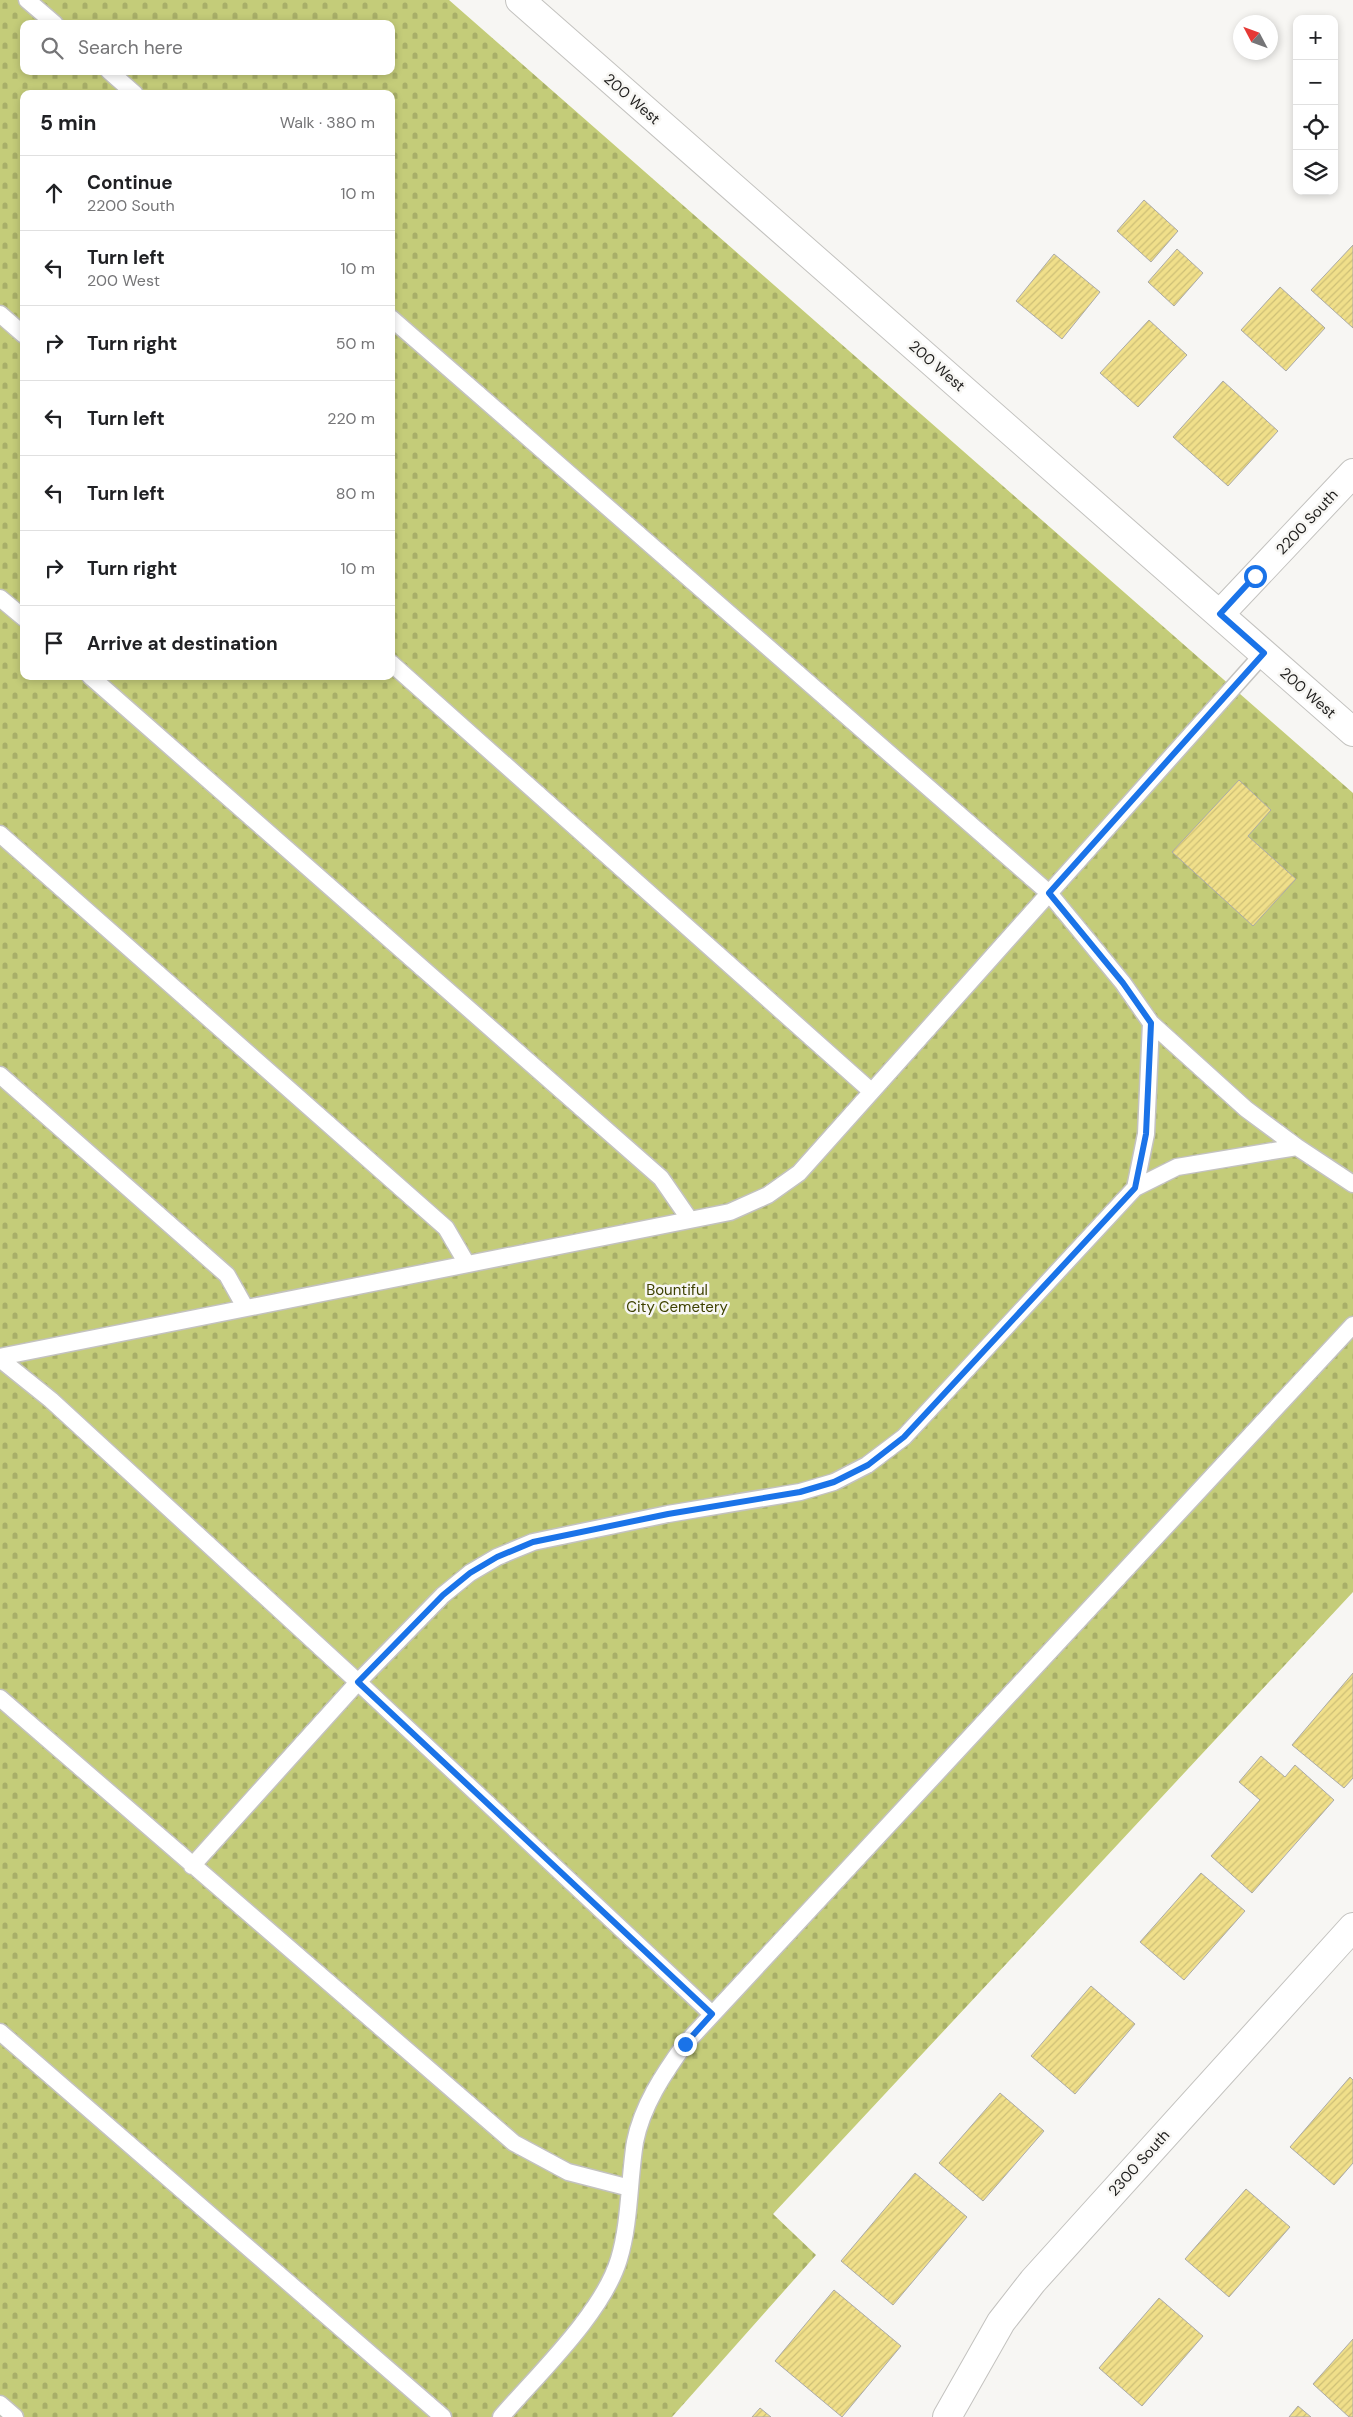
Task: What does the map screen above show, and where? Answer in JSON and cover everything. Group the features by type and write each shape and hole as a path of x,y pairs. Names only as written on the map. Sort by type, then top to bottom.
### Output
{"street":[{"name":"200 West","path":"520,0 1353,732"},
{"name":"2200 South","path":"1220,614 1353,473"},
{"name":"2300 South","path":"947,2417 1001,2322 1032,2281 1353,1926"}],"lane":[{"path":"27,0 50,20"},
{"path":"114,75 130,90"},
{"path":"0,314 20,332"},
{"path":"395,321 1049,893 1123,983 1151,1023 1246,1109 1297,1147 1353,1184"},
{"path":"0,598 20,615"},
{"path":"0,1358 246,1307 730,1212 768,1195 800,1172 1264,653"},
{"path":"395,667 871,1091"},
{"path":"95,680 662,1178 690,1220"},
{"path":"0,834 446,1228 467,1264"},
{"path":"1135,1188 1146,1134 1151,1023"},
{"path":"0,1075 227,1274 246,1307"},
{"path":"192,1866 358,1682 443,1595 470,1573 506,1553 533,1542 668,1514 800,1492 834,1482 868,1465 904,1437 1135,1188 1177,1167 1297,1147"},
{"path":"501,2417 578,2328 603,2294 619,2259 636,2140 649,2102 666,2070 712,2014 1353,1325"},
{"path":"0,1358 51,1400 358,1682 712,2014"},
{"path":"0,1698 514,2143 568,2172 630,2188"},
{"path":"0,2032 443,2417"},
{"path":"0,2404 15,2417"}],"green space":[{"name":"Bountiful City Cemetery","path":"0,0 449,0 1353,793 1353,1592 773,2214 816,2255 672,2417 0,2417"}],"building":[{"path":"1144,200 1178,231 1151,262 1117,231"},
{"path":"1353,245 1353,328 1311,290"},
{"path":"1177,249 1203,273 1174,306 1148,282"},
{"path":"1054,254 1100,292 1062,339 1016,301"},
{"path":"1280,287 1325,328 1286,371 1241,330"},
{"path":"1149,320 1187,355 1138,407 1100,373"},
{"path":"1223,381 1278,431 1228,486 1173,437"},
{"path":"1239,780 1271,810 1248,836 1296,879 1253,926 1172,852"},
{"path":"1353,1673 1353,1778 1344,1788 1292,1745"},
{"path":"1261,1756 1285,1777 1295,1765 1334,1800 1252,1893 1211,1856 1260,1800 1239,1782"},
{"path":"1201,1873 1245,1911 1184,1980 1140,1942"},
{"path":"1091,1986 1135,2024 1075,2094 1031,2056"},
{"path":"1350,2077 1353,2080 1353,2163 1334,2185 1290,2147"},
{"path":"1000,2093 1044,2131 983,2201 939,2163"},
{"path":"915,2173 967,2217 893,2305 841,2261"},
{"path":"1246,2189 1290,2227 1229,2297 1185,2259"},
{"path":"834,2290 901,2346 842,2417 775,2361"},
{"path":"1159,2298 1203,2336 1142,2406 1099,2368"},
{"path":"1353,2339 1353,2417 1349,2417 1313,2384"},
{"path":"1298,2406 1311,2417 1289,2417"},
{"path":"760,2408 771,2417 752,2417"}],"route":[{"path":"685,2044 712,2014 358,1682 443,1595 470,1573 497,1557 533,1542 668,1514 800,1492 834,1482 868,1465 904,1437 1135,1188 1146,1134 1151,1023 1123,983 1049,893 1264,653 1220,614 1255,576"}]}
